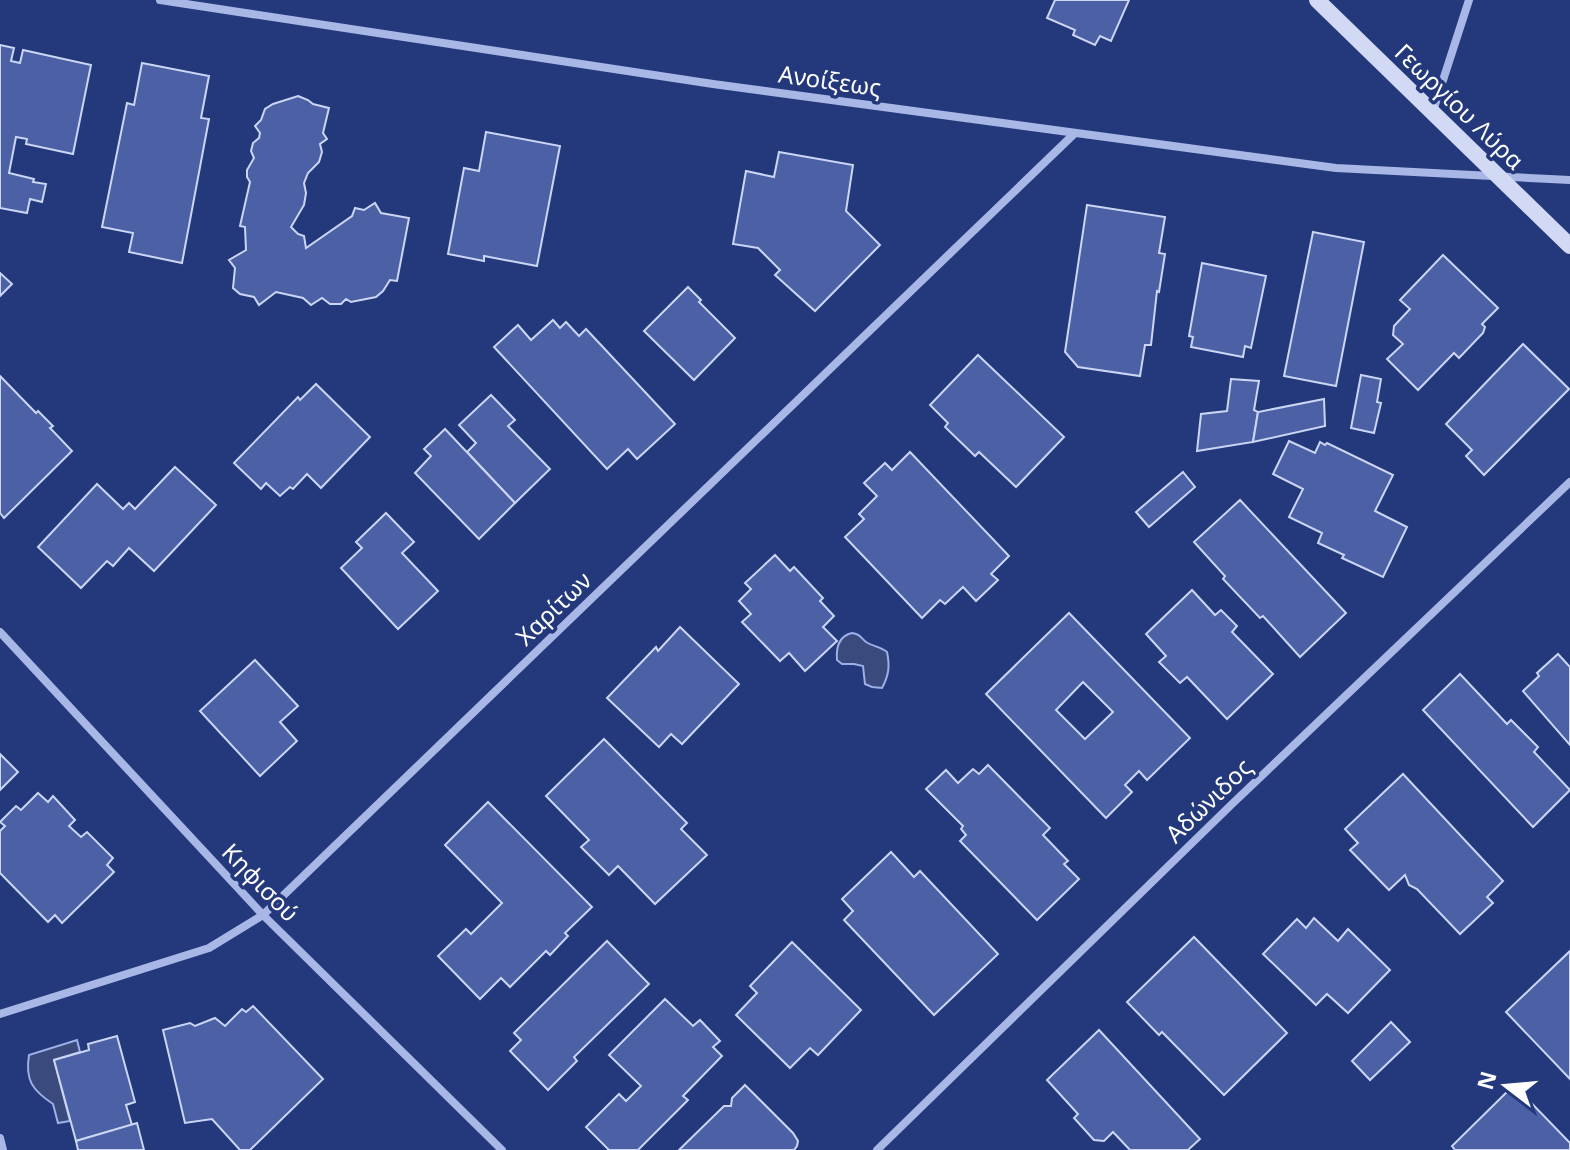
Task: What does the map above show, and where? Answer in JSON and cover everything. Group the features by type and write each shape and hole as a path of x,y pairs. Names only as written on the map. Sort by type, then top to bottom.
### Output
{"main road":[{"name":"Γεωργίου Λύρα","path":"1317,0 1570,246"}],"street":[{"name":"Ανοίξεως","path":"160,0 713,84 1336,168 1570,180"},
{"path":"1432,112 1469,0"},
{"name":"Χαρίτων","path":"0,1014 209,948 263,915 1074,134"},
{"name":"Αδώνιδος","path":"877,1150 1231,805 1570,482"},
{"name":"Κηφισού","path":"0,632 263,915 502,1150"},
{"path":"0,1138 3,1150"}],"water":[{"path":"852,633 887,652 888,670 882,688 865,684 863,666 842,664 837,660 839,643"},
{"path":"77,1040 80,1052 54,1060 70,1121 58,1123 53,1104 40,1094 29,1078 29,1055"}],"building":[{"path":"1055,0 1129,0 1111,41 1100,36 1095,45 1073,35 1075,30 1047,18"},
{"path":"0,45 14,48 11,61 20,63 23,50 91,65 73,154 26,144 27,139 16,137 9,173 46,184 42,202 30,199 27,213 0,208"},
{"path":"142,63 209,76 201,118 209,119 182,263 129,252 133,233 102,227 127,103 134,105"},
{"path":"298,96 329,108 323,133 327,139 320,144 322,152 319,162 308,173 304,183 304,205 291,227 304,236 306,248 352,216 355,208 364,210 375,203 381,213 409,218 397,281 390,280 376,297 351,302 346,299 341,304 330,304 322,298 311,305 303,298 276,292 259,305 254,297 240,294 233,288 235,268 229,260 246,250 245,227 240,226 250,182 247,170 254,158 251,151 260,133 255,126 265,109"},
{"path":"486,132 560,146 537,266 484,256 484,261 448,254 464,168 479,171"},
{"path":"779,152 853,165 846,211 880,245 815,311 775,275 780,270 758,248 733,244 746,171 774,177"},
{"path":"1087,205 1165,217 1159,253 1165,254 1151,345 1145,345 1140,376 1078,367 1065,352"},
{"path":"1313,232 1364,242 1336,386 1284,376"},
{"path":"1443,255 1498,308 1482,324 1485,327 1483,333 1459,358 1454,353 1418,390 1387,359 1403,344 1393,335 1394,326 1410,309 1400,300"},
{"path":"1202,263 1266,276 1251,348 1245,346 1243,357 1191,347 1193,337 1189,336"},
{"path":"0,273 12,284 0,296"},
{"path":"688,287 735,338 694,380 644,331"},
{"path":"553,320 560,328 566,322 579,336 586,329 675,424 637,459 628,449 607,469 494,347 518,325 531,340"},
{"path":"1523,344 1569,389 1484,475 1466,456 1472,450 1446,424"},
{"path":"978,355 1064,437 1016,487 979,452 975,456 945,427 948,423 930,405"},
{"path":"1361,375 1381,379 1377,402 1381,403 1374,433 1351,428"},
{"path":"0,376 53,426 50,428 72,451 4,518 0,513"},
{"path":"1231,379 1259,381 1253,442 1197,451 1201,414 1227,411"},
{"path":"316,384 370,437 321,488 307,474 293,489 290,487 280,496 266,483 261,489 234,463 298,397 300,400"},
{"path":"491,395 515,420 508,426 550,469 515,503 467,452 476,443 459,425"},
{"path":"1324,399 1325,426 1253,442 1258,412"},
{"path":"445,429 515,503 479,539 415,473 431,456 424,449"},
{"path":"1289,441 1315,453 1320,442 1327,443 1393,475 1375,511 1407,527 1383,577 1318,543 1322,533 1289,517 1303,489 1273,474"},
{"path":"910,452 1009,556 991,574 998,580 976,601 963,587 945,604 940,600 922,618 845,537 864,519 859,514 877,496 864,483 885,463 892,470"},
{"path":"175,467 216,505 154,571 129,548 113,566 107,561 81,588 38,547 97,484 123,509 129,503 135,509"},
{"path":"1183,472 1195,487 1149,527 1136,512"},
{"path":"1240,500 1346,613 1300,657 1263,616 1260,618 1223,579 1225,576 1194,542"},
{"path":"386,513 414,542 402,553 438,591 398,629 341,568 362,548 356,542"},
{"path":"775,555 790,571 794,567 823,598 820,601 834,616 823,627 837,641 805,671 789,653 780,661 742,622 751,614 739,601 751,589 745,583"},
{"path":"1192,590 1215,615 1221,610 1237,626 1232,632 1273,674 1227,719 1187,677 1180,683 1159,662 1166,656 1146,634"},
{"path":"1069,613 1190,738 1147,780 1139,771 1125,785 1132,792 1106,818 986,694","holes":["1083,682 1113,712 1085,739 1056,710"]},
{"path":"680,627 739,684 682,744 671,734 659,747 607,698"},
{"path":"1558,654 1570,667 1570,745 1523,691"},
{"path":"255,660 298,706 280,722 297,741 260,776 200,711"},
{"path":"1460,674 1507,724 1511,720 1538,747 1534,752 1570,790 1533,827 1423,710"},
{"path":"604,739 687,823 681,829 707,855 655,904 618,866 609,875 581,847 589,840 546,796"},
{"path":"0,754 18,772 0,790"},
{"path":"988,765 1050,828 1043,835 1068,861 1064,864 1079,879 1037,920 960,841 966,835 961,829 963,826 926,789 946,770 958,783 973,769 979,774"},
{"path":"1403,774 1503,881 1487,897 1493,903 1460,934 1417,889 1409,885 1405,875 1389,890 1350,850 1358,843 1345,829"},
{"path":"38,793 48,802 53,796 75,820 69,826 81,837 87,832 113,858 107,865 114,872 62,923 55,915 48,922 0,873 0,831 5,826 0,822 16,806 21,810"},
{"path":"488,802 592,907 565,933 568,936 550,955 546,951 510,987 501,978 480,999 438,956 466,929 471,934 502,903 445,845"},
{"path":"891,852 914,877 920,871 998,954 934,1015 844,920 853,911 842,899"},
{"path":"1314,918 1338,941 1348,929 1390,970 1348,1013 1327,994 1316,1005 1263,954 1297,919 1306,928"},
{"path":"1194,937 1287,1033 1224,1095 1162,1032 1159,1035 1127,1002"},
{"path":"607,941 649,984 574,1057 577,1061 548,1090 510,1051 521,1040 514,1033"},
{"path":"792,942 861,1010 818,1055 810,1048 790,1068 736,1015 757,993 750,986"},
{"path":"1570,951 1570,1079 1506,1012"},
{"path":"665,999 693,1026 700,1020 720,1041 713,1047 722,1056 683,1096 688,1100 638,1150 609,1150 586,1127 619,1094 626,1101 641,1086 609,1055"},
{"path":"253,1006 323,1079 250,1150 240,1150 212,1119 185,1123 163,1030 190,1023 195,1026 215,1018 225,1026 242,1009 246,1012"},
{"path":"1391,1022 1410,1042 1370,1080 1352,1061"},
{"path":"1099,1030 1200,1139 1188,1150 1130,1150 1113,1132 1104,1141 1094,1140 1074,1118 1078,1114 1047,1080"},
{"path":"117,1036 135,1102 126,1105 132,1125 76,1141 54,1060 89,1050 88,1044"},
{"path":"745,1085 793,1133 798,1141 794,1150 679,1150 724,1106 731,1106 732,1098"},
{"path":"1514,1085 1570,1143 1570,1150 1455,1150 1452,1146"},
{"path":"137,1123 144,1150 78,1150 76,1141"}]}
